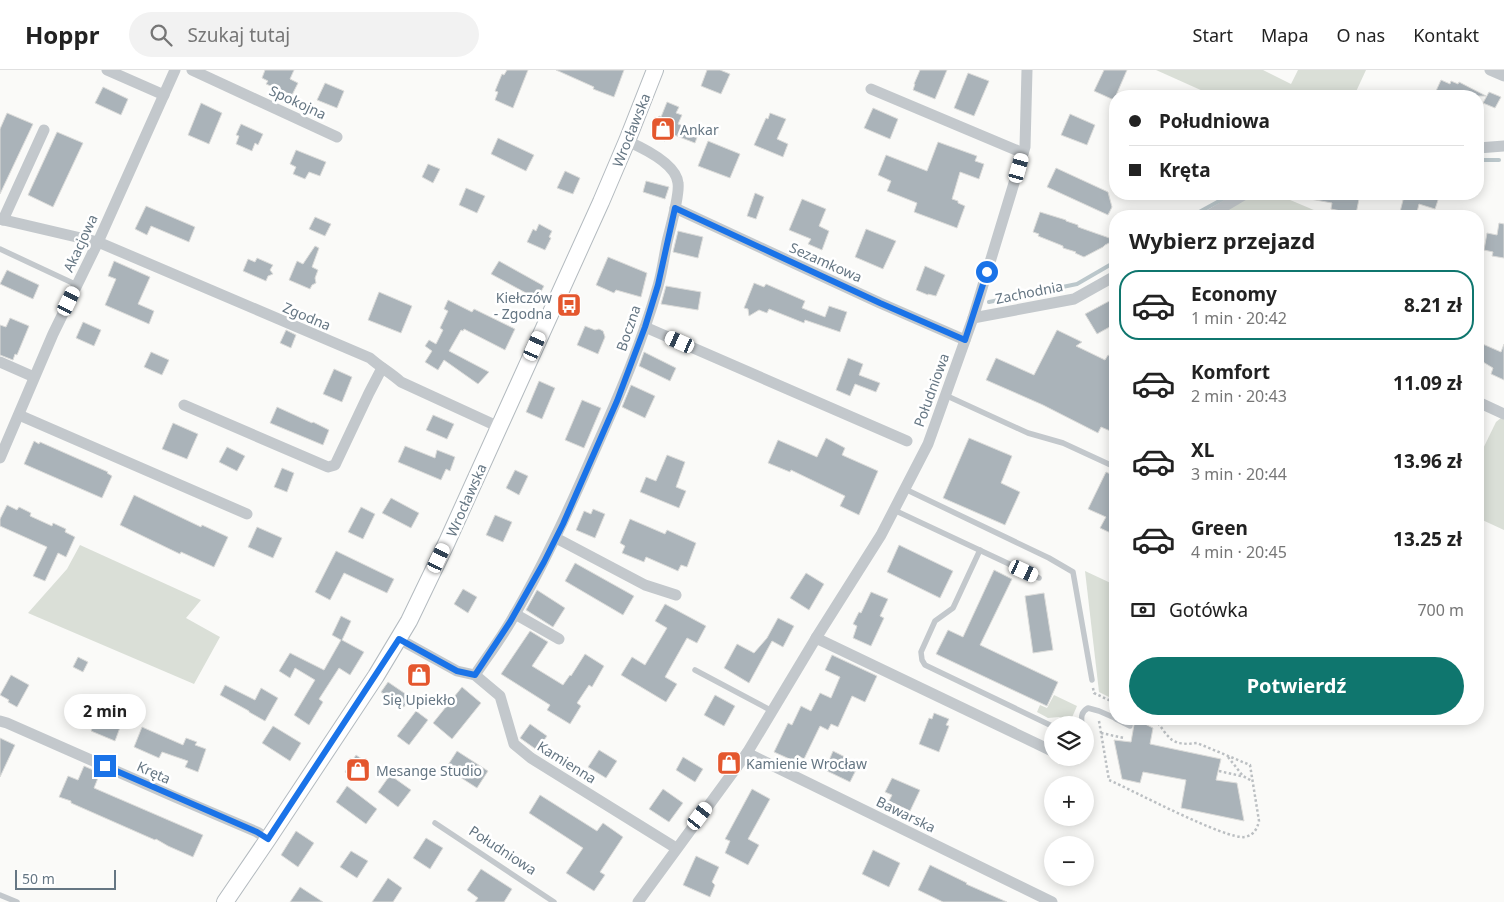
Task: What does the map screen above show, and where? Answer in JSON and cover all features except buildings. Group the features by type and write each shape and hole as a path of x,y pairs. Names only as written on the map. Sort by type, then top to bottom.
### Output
{"street":[{"path":"107,70 164,95"},
{"name":"Akacjowa","path":"0,458 34,377 98,242 175,70"},
{"name":"Spokojna","path":"192,70 337,137"},
{"name":"Wrocławska","path":"225,902 399,639 424,591 601,202 655,70"},
{"name":"Południowa","path":"638,902 747,753 881,535 928,444 973,318 1025,148 1027,70"},
{"path":"1490,70 1504,76"},
{"path":"871,89 1023,152"},
{"path":"1,220 44,130"},
{"name":"Boczna","path":"475,675 515,614 556,538 617,401 645,327 658,285 675,208 678,183 676,175 663,162 627,141"},
{"path":"1484,148 1504,146"},
{"path":"1218,210 1236,200"},
{"name":"Sezamkowa","path":"675,208 880,303 965,340"},
{"name":"Zgodna","path":"1,220 98,242 370,358 400,382 499,428"},
{"name":"Zachodnia","path":"973,318 1074,299 1109,279"},
{"path":"645,327 907,441"},
{"path":"0,362 34,377"},
{"path":"184,405 328,467 335,465 382,368"},
{"path":"1484,405 1504,414"},
{"path":"19,415 247,514"},
{"path":"556,538 645,585 676,595"},
{"path":"515,614 559,639"},
{"path":"816,638 1044,747"},
{"path":"399,639 457,671 475,675"},
{"name":"Kamienna","path":"475,675 500,696 514,744 531,758 676,848"},
{"name":"Kręta","path":"0,721 257,832 268,839"},
{"name":"Bawarska","path":"747,753 1052,902"}],"lane":[{"path":"0,249 77,285"},
{"path":"945,395 1028,433 1063,443 1109,464"},
{"path":"905,489 1049,558 1073,572 1092,680"},
{"path":"894,510 1039,578"},
{"path":"980,550 953,608 935,620 921,652 922,660 925,665 1044,722"},
{"path":"695,670 772,712"},
{"path":"1081,716 1084,710 1088,708 1109,715"},
{"name":"Południowa","path":"435,824 554,902"},
{"path":"0,895 17,902"}],"path":[{"path":"1092,680 1094,693 1109,700"},
{"path":"1098,710 1109,780 1232,836 1242,837 1254,833 1259,821 1250,766 1197,743 1178,743 1172,740 1159,725"},
{"path":"1101,733 1124,738"},
{"path":"1228,756 1243,776"},
{"path":"1219,771 1243,776 1252,781"}],"shaded area":[{"path":"1156,70 1263,70 1291,84 1298,70 1366,70 1357,90 1201,90"},
{"path":"1242,200 1290,200 1314,210 1224,210"},
{"path":"1501,418 1504,419 1504,530 1484,521 1484,447 1496,422"},
{"path":"80,545 201,600 186,618 220,637 194,684 28,613 67,569"},
{"path":"1085,571 1109,582 1109,697 1099,692"},
{"path":"1054,695 1077,706 1073,716 1044,716 1037,712 1040,705 1047,708"}],"waterway":[{"path":"1484,160 1499,160"},
{"path":"1203,210 1221,200"},
{"path":"989,302 1077,284 1109,265"}],"place":[{"name":"Ankar","path":"663,129"},
{"name":"Kiełczów - Zgodna","path":"569,305"},
{"name":"Się Upiekło","path":"419,675"},
{"name":"Kamienie Wrocław","path":"729,763"},
{"name":"Mesange Studio","path":"358,770"}],"route":[{"path":"105,766 257,832 268,839 399,639 457,671 475,675 510,622 544,562 563,524 617,401 645,327 658,285 675,208 734,234 772,254 965,340 987,272"}]}
